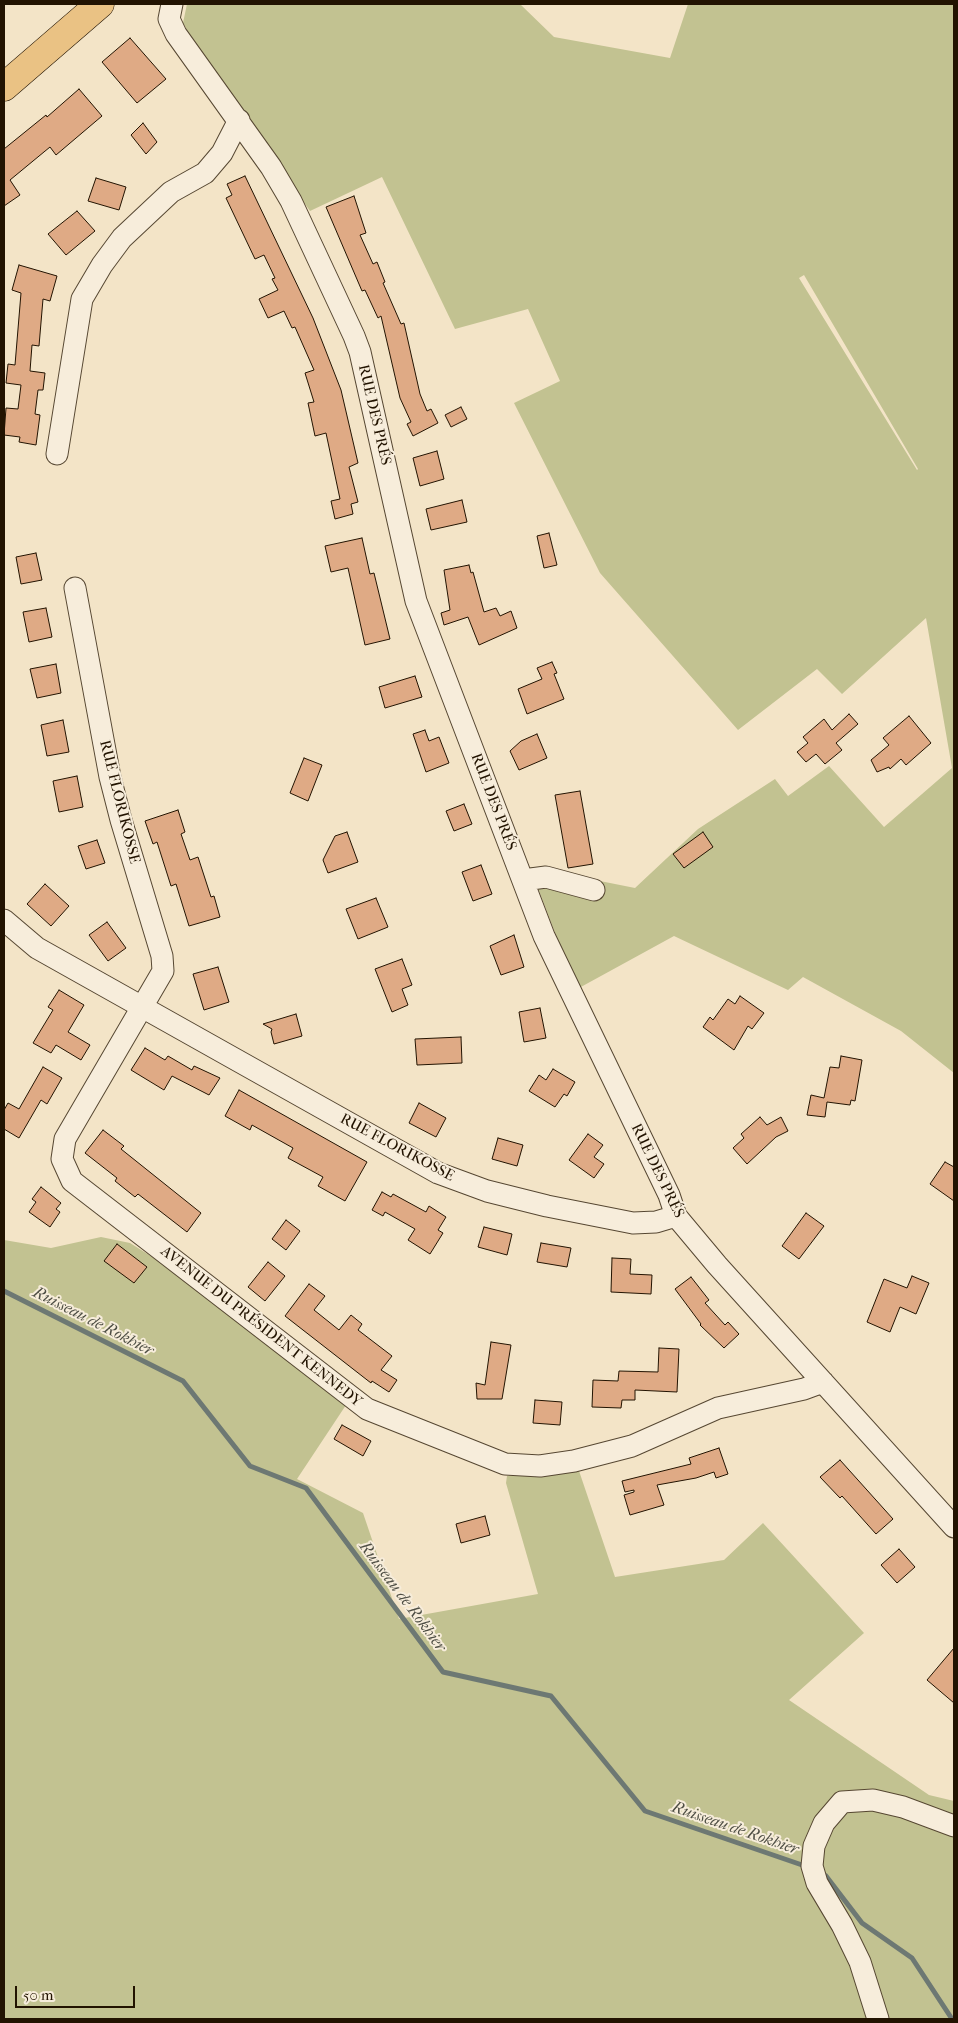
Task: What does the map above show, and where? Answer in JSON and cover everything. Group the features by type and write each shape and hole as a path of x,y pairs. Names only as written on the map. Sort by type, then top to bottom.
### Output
{"main road":[{"path":"4,87 100,4"}],"street":[{"name":"RUE DES PRÉS","path":"172,4 169,19 176,34 272,167 354,336 360,352 416,600 560,972 669,1195 676,1216 954,1527"},
{"path":"57,454 82,299 102,265 122,238 171,192 205,173 222,154 239,120"},
{"name":"RUE FLORIKOSSE","path":"75,588 112,786 162,956 163,971 157,986 141,1008"},
{"path":"523,880 546,877 594,890"},
{"name":"RUE FLORIKOSSE","path":"4,920 37,948 438,1173 487,1191 538,1204 633,1223 656,1222 676,1216"},
{"name":"AVENUE DU PRÉSIDENT KENNEDY","path":"141,1008 65,1138 62,1159 66,1172 72,1181 367,1409 506,1464 540,1466 574,1461 632,1446 661,1435 718,1408 804,1389 823,1382"},
{"path":"878,2019 860,1962 842,1925 817,1883 812,1866 814,1846 824,1822 842,1802 873,1800 903,1807 954,1826"}],"green space":[{"path":"187,4 520,4 554,37 670,58 688,4 954,4 954,1073 901,1031 803,977 788,990 674,936 579,988 566,962 530,867 635,888 698,829 775,779 788,796 829,766 884,827 952,768 926,618 842,694 817,669 738,730 600,573 514,403 560,381 528,309 455,329 382,177 310,211 207,65 183,23","holes":["804,275 917,470 799,278"]},
{"path":"101,1237 130,1243 162,1263 346,1405 297,1479 363,1513 399,1619 538,1594 506,1483 507,1476 577,1465 615,1577 724,1560 763,1523 864,1633 789,1700 929,1795 954,1801 954,1816 853,1801 954,1829 954,2019 4,2019 4,1240 51,1248"}],"building":[{"path":"130,38 166,79 137,103 102,62"},
{"path":"79,89 102,116 56,155 50,147 10,180 20,195 4,206 4,149 46,115 47,117"},
{"path":"143,123 157,142 146,154 131,135"},
{"path":"245,176 313,318 341,390 358,463 349,467 358,502 351,504 353,514 335,519 331,501 340,499 326,433 315,436 308,403 314,402 305,373 314,370 295,327 292,328 284,311 268,318 259,299 278,290 272,279 275,278 264,255 255,259 226,198 232,195 227,184"},
{"path":"96,178 126,187 119,210 88,201"},
{"path":"354,196 366,233 360,235 373,264 377,262 385,282 383,283 401,324 404,323 420,394 427,411 431,409 438,423 413,436 407,424 411,422 400,398 381,316 378,318 365,290 362,291 326,207"},
{"path":"77,211 95,231 66,255 48,234"},
{"path":"19,265 57,276 50,301 43,299 39,346 32,345 30,371 45,373 43,390 38,390 35,414 40,415 36,445 19,442 20,437 4,435 6,408 18,409 21,385 6,383 8,364 15,365 21,293 12,290"},
{"path":"461,407 467,419 451,427 445,415"},
{"path":"437,451 444,479 420,486 413,458"},
{"path":"462,500 467,522 431,530 426,509"},
{"path":"549,533 557,565 544,568 537,536"},
{"path":"362,538 370,574 374,573 390,639 365,645 348,568 331,572 325,546"},
{"path":"36,553 42,580 21,584 16,557"},
{"path":"469,565 471,573 473,572 484,612 496,608 500,616 511,611 517,628 479,645 468,617 444,625 441,613 450,610 444,570"},
{"path":"46,608 52,637 29,642 23,612"},
{"path":"552,662 557,673 554,674 564,699 527,714 518,689 542,679 537,668"},
{"path":"56,664 61,693 37,698 30,669"},
{"path":"415,676 422,697 385,708 379,687"},
{"path":"849,714 858,724 836,743 842,750 825,764 816,754 806,762 797,752 808,743 803,737 824,719 832,730"},
{"path":"909,716 931,743 906,765 901,759 890,769 889,767 877,772 871,760 889,745 883,738"},
{"path":"63,720 69,752 47,756 41,725"},
{"path":"425,730 429,741 439,737 449,763 426,772 413,734"},
{"path":"537,734 547,758 519,770 510,751 521,741"},
{"path":"304,758 322,765 308,801 290,793"},
{"path":"77,776 83,807 59,812 53,781"},
{"path":"580,791 593,864 568,868 555,795"},
{"path":"464,804 472,824 454,831 446,811"},
{"path":"178,810 185,832 181,834 190,860 198,857 211,897 214,896 220,917 189,926 176,884 171,886 157,842 153,844 145,821"},
{"path":"347,832 358,862 328,873 323,860 335,836"},
{"path":"703,832 713,847 684,868 673,854"},
{"path":"97,840 105,863 86,869 78,846"},
{"path":"481,865 492,894 473,901 462,872"},
{"path":"45,884 69,906 51,926 27,904"},
{"path":"376,898 388,927 358,939 346,909"},
{"path":"107,922 126,948 108,961 89,935"},
{"path":"514,935 524,967 501,975 490,946"},
{"path":"402,959 412,985 402,989 408,1005 392,1012 375,969"},
{"path":"218,967 229,1002 204,1010 193,974"},
{"path":"59,990 84,1005 68,1032 90,1045 81,1060 56,1045 51,1053 33,1043 53,1010 48,1007"},
{"path":"740,996 764,1013 752,1029 748,1026 734,1050 703,1027 710,1017 713,1020 728,999 735,1004"},
{"path":"540,1008 546,1038 524,1042 519,1012"},
{"path":"296,1014 302,1036 274,1044 272,1029 263,1024"},
{"path":"461,1037 462,1063 417,1065 415,1039"},
{"path":"145,1048 165,1060 168,1056 192,1070 194,1066 220,1078 209,1095 172,1076 164,1090 131,1070"},
{"path":"841,1056 862,1060 855,1101 851,1100 850,1105 827,1102 825,1117 807,1115 811,1095 824,1098 830,1067 839,1068"},
{"path":"43,1067 62,1078 47,1104 41,1100 19,1138 4,1129 4,1110 8,1103 19,1109"},
{"path":"553,1069 575,1082 567,1096 564,1094 555,1107 529,1091 539,1075 546,1080"},
{"path":"239,1090 367,1162 345,1201 318,1186 323,1177 288,1158 293,1148 252,1125 250,1130 225,1116"},
{"path":"419,1103 446,1118 436,1137 409,1123"},
{"path":"760,1117 767,1125 781,1117 788,1131 776,1137 747,1164 733,1148 744,1138 741,1134"},
{"path":"103,1130 124,1146 121,1149 201,1213 187,1232 138,1194 135,1197 115,1181 117,1178 85,1153"},
{"path":"588,1134 603,1145 594,1157 604,1164 594,1178 569,1160"},
{"path":"498,1138 523,1145 517,1166 492,1159"},
{"path":"945,1162 954,1167 954,1201 930,1184"},
{"path":"41,1187 61,1203 56,1209 60,1212 50,1227 29,1212 36,1202 32,1199"},
{"path":"382,1192 391,1197 393,1194 426,1212 429,1206 446,1217 438,1230 443,1233 430,1254 408,1240 415,1229 385,1212 383,1216 372,1210"},
{"path":"806,1213 824,1226 799,1259 782,1246"},
{"path":"286,1220 300,1231 286,1250 272,1239"},
{"path":"484,1227 512,1234 507,1255 478,1247"},
{"path":"541,1243 571,1248 567,1267 537,1262"},
{"path":"117,1244 147,1267 134,1283 104,1261"},
{"path":"612,1258 631,1259 630,1274 652,1275 651,1294 611,1292"},
{"path":"268,1262 285,1276 265,1301 248,1287"},
{"path":"912,1276 929,1283 916,1314 900,1307 890,1332 867,1322 884,1279 907,1288"},
{"path":"691,1277 709,1300 705,1303 725,1325 728,1322 739,1334 724,1348 700,1325 675,1289"},
{"path":"309,1284 325,1296 314,1310 339,1330 351,1315 362,1324 358,1330 392,1356 381,1370 397,1380 389,1392 372,1381 371,1383 285,1316"},
{"path":"491,1342 511,1345 502,1399 477,1399 476,1383 485,1385"},
{"path":"659,1348 679,1349 677,1392 635,1390 635,1400 622,1400 621,1408 592,1407 593,1380 618,1381 619,1371 658,1372"},
{"path":"535,1400 562,1402 560,1425 533,1423"},
{"path":"342,1425 371,1441 363,1456 334,1439"},
{"path":"719,1448 728,1474 716,1478 714,1472 696,1478 657,1485 664,1505 630,1515 624,1495 634,1492 634,1490 625,1492 622,1481 691,1464 689,1458"},
{"path":"840,1460 893,1519 876,1534 842,1496 840,1498 820,1477"},
{"path":"485,1516 490,1535 461,1543 456,1524"},
{"path":"899,1549 915,1567 897,1583 881,1565"},
{"path":"954,1648 954,1703 927,1680"}],"waterway":[{"name":"Ruisseau de Rokhier","path":"4,1291 183,1381 250,1466 306,1488 443,1672 551,1696 645,1811 805,1866"},
{"name":"Ruisseau de Rokhier","path":"826,1876 862,1923 912,1958 952,2019"}]}
